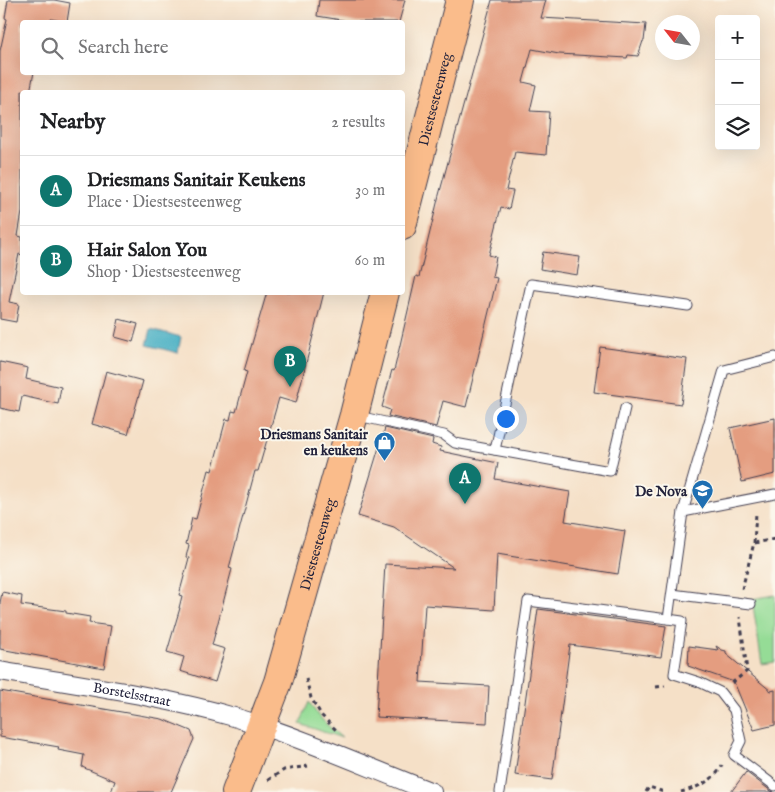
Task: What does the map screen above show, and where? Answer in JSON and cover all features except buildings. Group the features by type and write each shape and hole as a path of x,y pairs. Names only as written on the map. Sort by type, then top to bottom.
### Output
{"main road":[{"name":"Diestsesteenweg","path":"405,214 460,0"},
{"name":"Diestsesteenweg","path":"239,783 278,682 354,416 384,295"}],"street":[{"name":"Borstelsstraat","path":"0,672 168,701 232,717 262,726 432,792"}],"lane":[{"path":"495,450 531,284 688,306"},
{"path":"668,619 683,512 724,370 775,357"},
{"path":"354,416 444,435 455,443 610,471 624,408"},
{"path":"683,512 775,494"},
{"path":"672,594 751,604"},
{"path":"500,792 528,601 682,621 674,674 699,682 720,692 734,710 736,718 741,742 734,755 775,786"}],"path":[{"path":"754,543 756,497"},
{"path":"289,644 306,677 311,698 322,716 336,728 353,761"},
{"path":"720,692 734,682"},
{"path":"681,792 699,786 719,771 722,764"},
{"path":"239,783 266,782 284,770 316,765"},
{"path":"646,792 649,788 664,792"}],"green space":[{"path":"775,595 775,662 762,664 752,599"},
{"path":"309,702 324,722 342,738 300,724"}],"water":[{"path":"151,329 181,337 178,353 147,345"}],"place":[{"name":"Hair Salon You","path":"290,387"},
{"name":"Driesmans Sanitair en keukens","path":"384,461"},
{"name":"Driesmans Sanitair Keukens","path":"465,504"},
{"name":"De Nova","path":"703,510"}]}
